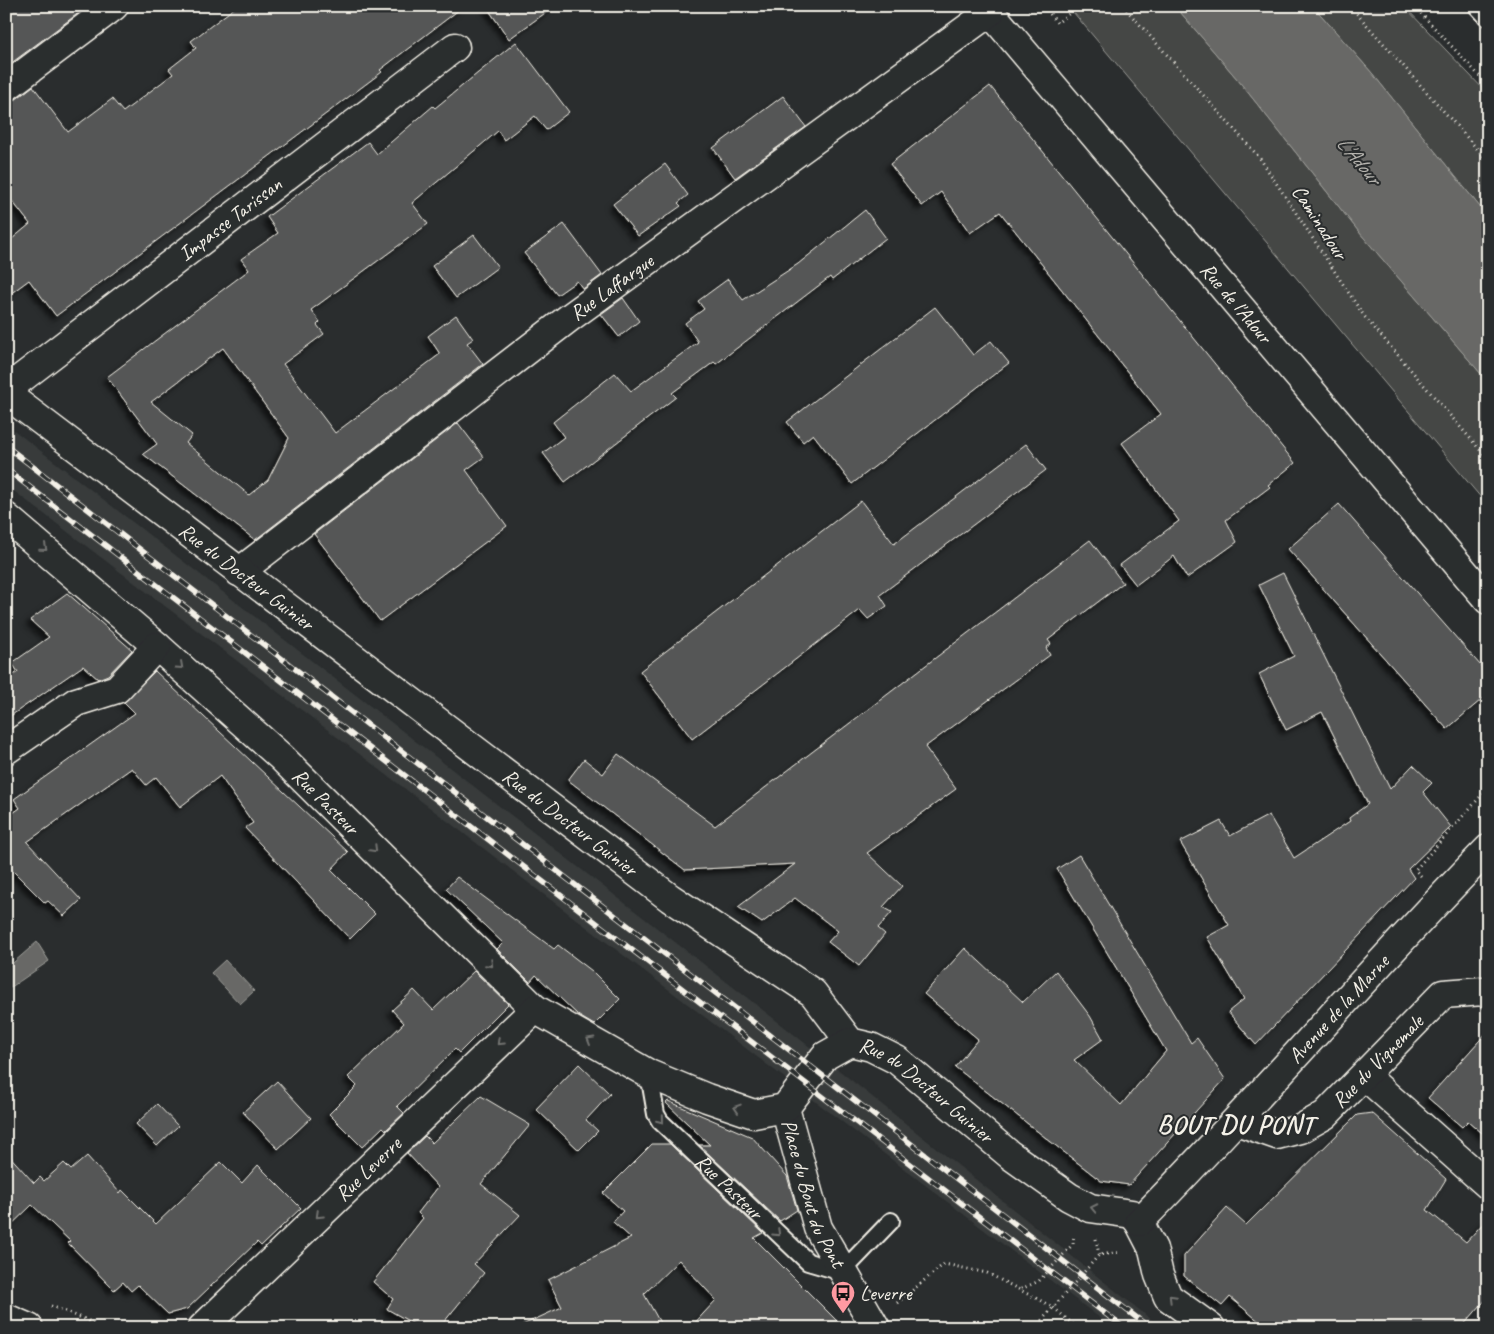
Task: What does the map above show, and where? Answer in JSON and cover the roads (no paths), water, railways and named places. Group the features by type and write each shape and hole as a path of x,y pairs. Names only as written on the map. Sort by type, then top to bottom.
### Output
{"street":[{"path":"6,87 114,6"},
{"name":"Rue Laffargue","path":"239,572 569,318 988,9"},
{"name":"Rue de l'Adour","path":"988,9 1488,600"},
{"name":"Impasse Tarissan","path":"6,390 455,47"},
{"name":"Rue du Docteur Guinier","path":"6,394 670,898 813,993 850,1042 870,1047 897,1060 1010,1155 1069,1198 1090,1208 1132,1214 1139,1222"},
{"name":"Rue Pasteur","path":"6,517 157,646 281,757 535,1009 649,1074 707,1098 754,1114 788,1102"},
{"path":"6,750 76,702 117,689 157,646"},
{"name":"Avenue de la Marne","path":"1139,1222 1237,1121 1279,1072 1441,896 1488,849"},
{"name":"Rue du Vignemale","path":"1237,1121 1277,1134 1300,1129 1325,1115 1443,994 1483,991 1488,994"},
{"name":"Rue Leverre","path":"206,1326 535,1009"},
{"path":"788,1102 824,1056 850,1042"},
{"path":"1365,1076 1488,1185"},
{"name":"Place du Bout du Pont","path":"788,1102 818,1228 874,1326"},
{"path":"1139,1222 1153,1249 1159,1275 1168,1297 1211,1328"},
{"path":"6,1318 29,1328"}],"lane":[{"path":"1477,6 1488,18"},
{"name":"Rue Pasteur","path":"649,1074 656,1114 660,1121 808,1262 842,1272"},
{"path":"842,1272 891,1221"}],"water":[{"name":"L'Adour","path":"1175,6 1313,6 1372,73 1488,217 1488,382 1359,232 1238,80"},
{"path":"37,942 49,961 7,990 6,969"},
{"path":"225,960 254,991 240,1004 211,973"}],"railway":[{"path":"6,446 1150,1328"},
{"path":"6,469 1124,1328"}],"place":[{"name":"Leverre","path":"843,1314"}],"district":[{"name":"BOUT DU PONT","path":"1236,1124"}]}
